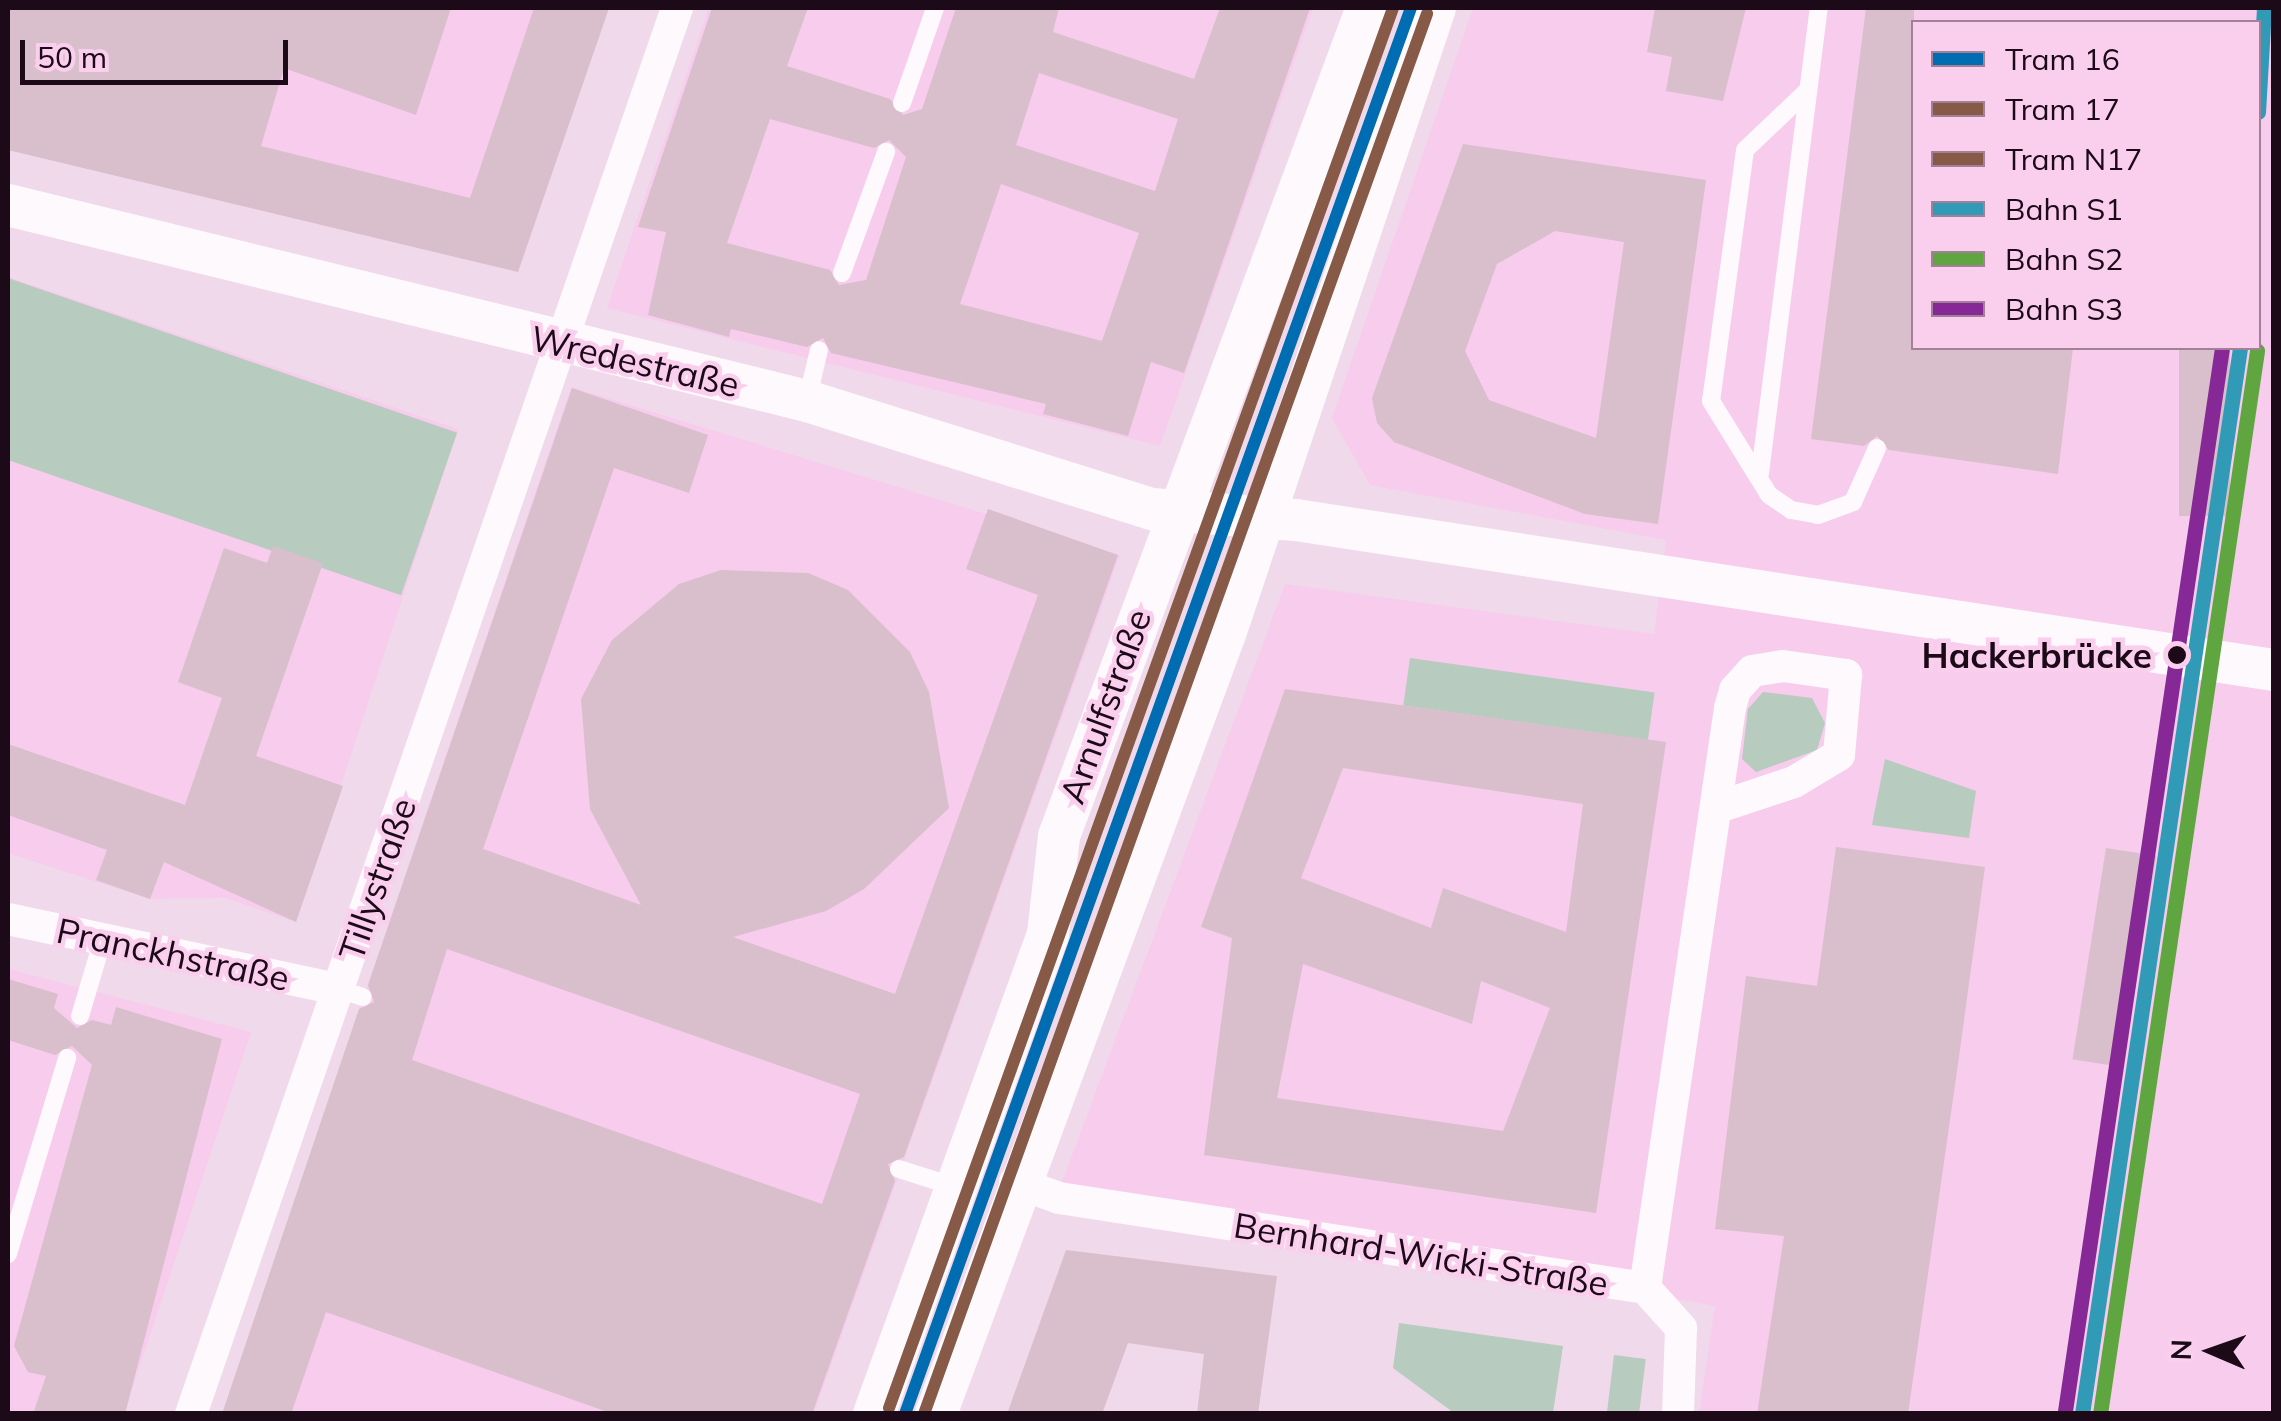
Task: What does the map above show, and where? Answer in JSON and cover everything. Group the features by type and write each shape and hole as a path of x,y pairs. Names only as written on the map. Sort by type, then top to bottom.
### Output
{"street":[{"name":"Tillystraße","path":"191,1414 351,993 677,8"},
{"name":"Arnulfstraße","path":"874,1414 1048,934 1059,836 1174,512 1367,8"},
{"path":"936,1414 1015,1182 1147,851 1435,8"},
{"name":"Wredestraße","path":"8,204 563,344 807,401 1174,512 1260,519"},
{"path":"1260,519 1658,582 2274,670"},
{"name":"Bernhard-Wicki-Straße","path":"1015,1182 1059,1198 1645,1288 1716,808 1734,690 1752,671 1846,675 1839,755 1794,782 1716,808"},
{"name":"Pranckhstraße","path":"8,919 351,993"},
{"path":"1645,1288 1681,1328 1678,1414"}],"lane":[{"path":"902,102 935,8"},
{"path":"1760,472 1819,8"},
{"path":"1808,90 1745,150 1710,401 1760,472 1770,496 1818,515 1853,502 1877,448"},
{"path":"842,273 886,152"},
{"path":"807,401 819,350"},
{"path":"80,1016 104,939"},
{"path":"8,1254 67,1058"},
{"path":"900,1169 956,1187"}],"shaded area":[{"path":"8,8 609,8 518,272 8,150"},
{"path":"709,8 1313,8 1160,446 607,308"},
{"path":"1473,8 2273,8 2273,1413 1699,1413 1715,1306 1061,1185 1285,584 1654,634 1666,540 1370,485 1332,418"},
{"path":"8,277 458,429 296,922 226,898 150,899 8,853"},
{"path":"571,387 1120,555 814,1413 222,1414"},
{"path":"8,969 251,1032 124,1413 8,1413"}],"green space":[{"path":"8,278 457,433 401,595 8,460"},
{"path":"1410,658 1655,692 1648,740 1403,706"},
{"path":"1763,692 1812,698 1825,723 1817,750 1756,772 1742,759 1748,709"},
{"path":"1885,759 1976,791 1969,838 1872,825"},
{"path":"1399,1323 1563,1346 1553,1413 1454,1413 1393,1368"},
{"path":"1614,1355 1646,1359 1639,1414 1607,1414"}],"building":[{"path":"8,8 451,8 416,115 284,68 261,146 470,198 534,8 609,8 518,272 8,150"},
{"path":"712,8 808,8 787,66 890,99 903,115 922,109 956,8 1059,8 1053,32 1194,79 1220,8 1310,8 1184,373 1151,362 1128,436 1043,414 1046,404 831,353 823,338 807,347 731,329 729,337 648,315 666,232 638,227","holes":["1039,73 1178,119 1155,191 1016,145","770,119 874,148 889,140 906,157 866,280 839,285 830,270 727,243","1001,184 1139,233 1102,341 960,304"]},
{"path":"1655,8 1746,8 1723,101 1666,91 1672,57 1647,52"},
{"path":"1866,8 1914,8 1911,350 2073,350 2058,474 1889,450 1877,436 1864,446 1811,439"},
{"path":"1463,144 1706,180 1658,524 1585,514 1394,442 1377,423 1372,398","holes":["1555,231 1624,242 1596,438 1489,400 1465,351 1497,264"]},
{"path":"2179,350 2230,350 2230,516 2179,516"},
{"path":"572,388 708,435 689,493 614,468 483,849 641,905 590,809 581,699 612,640 679,584 721,570 808,573 848,590 910,652 929,692 949,808 864,889 826,911 733,937 895,994 1038,595 966,569 988,509 1118,555 904,1157 888,1164 895,1181 812,1414 613,1414 326,1312 291,1414 222,1414 359,1009 374,1002 368,985","holes":["447,949 860,1094 822,1204 412,1060"]},
{"path":"273,546 323,563 256,756 343,786 296,922 164,862 150,899 96,880 107,850 8,815 8,744 185,805 222,698 178,682 224,548 267,563"},
{"path":"1285,689 1666,742 1596,1213 1204,1155 1232,938 1201,927","holes":["1343,768 1583,804 1566,932 1443,888 1431,928 1301,878","1303,964 1472,1024 1481,981 1550,1008 1503,1131 1277,1098"]},
{"path":"1836,847 1985,867 1958,1064 1908,1414 1757,1414 1784,1236 1715,1229 1746,976 1817,986"},
{"path":"2106,848 2156,856 2123,1067 2073,1059"},
{"path":"8,979 58,994 54,1008 77,1028 92,1020 111,1025 116,1007 222,1039 125,1414 33,1414 46,1376 28,1372 14,1346 92,1065 72,1046 55,1055 8,1040"},
{"path":"1066,1250 1277,1276 1258,1414 1197,1414 1204,1354 1128,1343 1102,1414 1007,1414"}],"tram line":[{"name":"N17","path":"889,1408 1393,8"},
{"name":"16","path":"905,1414 1411,8"},
{"name":"17","path":"924,1414 1427,14"}],"rail line":[{"name":"S1","path":"2261,60 2264,8"},
{"name":"S3","path":"2065,1411 2222,350"},
{"name":"S1","path":"2082,1414 2240,350"},
{"name":"S2","path":"2100,1414 2257,351"}],"place":[{"name":"Hackerbrücke","path":"2177,655"}]}
